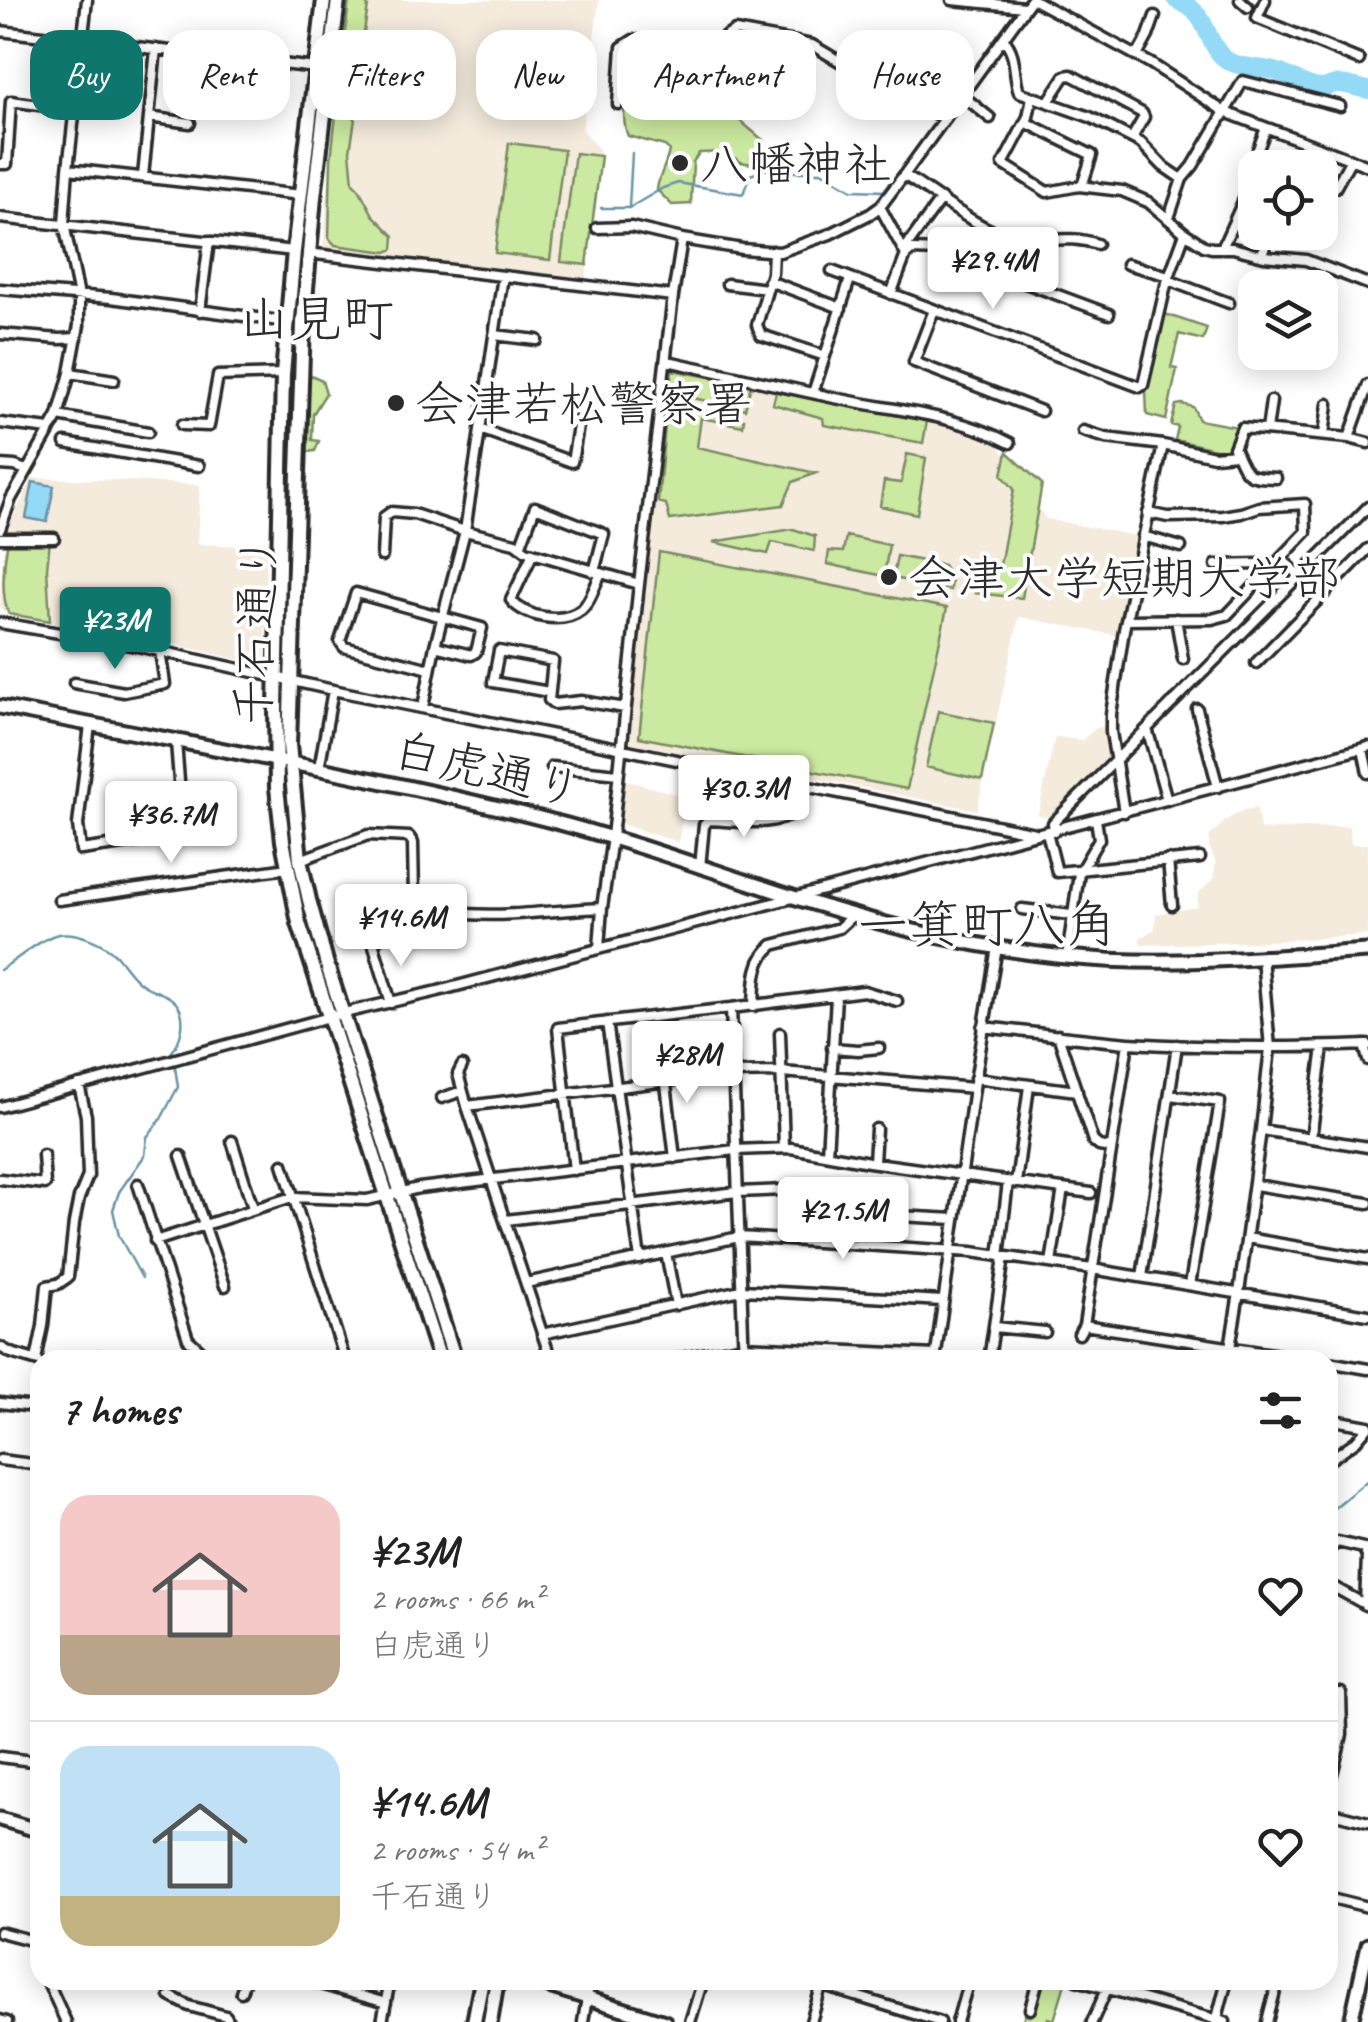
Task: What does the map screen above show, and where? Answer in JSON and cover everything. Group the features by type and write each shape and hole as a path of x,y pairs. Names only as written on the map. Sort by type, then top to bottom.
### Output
{"main road":[{"name":"千石通り","path":"320,30 324,0"},
{"name":"千石通り","path":"338,0 302,252 287,322 283,374 283,679 278,804 299,923 329,1017 451,1350"},
{"name":"千石通り","path":"283,679 300,374 301,195 310,119"},
{"name":"千石通り","path":"282,762 308,900 344,1012 437,1350"},
{"path":"474,2022 480,1990"},
{"path":"490,2022 495,1990"}],"street":[{"path":"83,30 87,0"},
{"path":"952,0 1030,2 1136,56 1225,112 1368,166"},
{"path":"1240,0 1248,7"},
{"path":"1264,0 1257,18 1359,60"},
{"path":"974,79 1030,2"},
{"path":"1136,56 1155,16"},
{"path":"0,31 30,35"},
{"path":"1004,40 1013,58 1019,92 1090,117 1132,138 1182,179"},
{"path":"143,49 310,67"},
{"path":"142,176 156,50"},
{"path":"1048,102 1065,76 1071,75 1142,113 1144,117 1132,138"},
{"path":"1169,218 1182,179 1244,81 1340,106"},
{"path":"1032,97 1025,122 1003,164 1046,192 1082,186 1122,191 1148,202 1204,246 1306,260 1368,284"},
{"path":"0,100 30,104"},
{"path":"0,164 7,164 11,102"},
{"path":"974,105 990,118"},
{"path":"148,117 190,122"},
{"path":"0,529 11,499 58,416 80,325 79,296 64,224 73,120"},
{"path":"597,228 631,227 682,239 774,251 797,247 880,207 944,120"},
{"path":"1025,122 1092,155 1082,186"},
{"path":"1258,149 1266,128"},
{"path":"1338,182 1350,159"},
{"path":"68,168 301,195"},
{"path":"904,175 982,225 1012,238 1079,238 1097,244"},
{"path":"891,294 905,252 941,199"},
{"path":"880,207 905,252"},
{"path":"1222,248 1238,213"},
{"path":"0,218 673,296"},
{"path":"832,271 1140,388 1185,233"},
{"path":"600,948 639,584 682,239"},
{"path":"200,310 209,241"},
{"path":"1261,255 1263,250"},
{"path":"774,251 757,325 761,335 824,356"},
{"path":"905,252 939,251 1110,314"},
{"path":"1127,264 1230,303"},
{"path":"422,707 466,531 503,276"},
{"path":"813,393 850,279"},
{"path":"727,284 768,285 841,308"},
{"path":"0,288 287,322"},
{"path":"934,310 914,362 1041,411"},
{"path":"0,334 77,338"},
{"path":"494,336 537,340"},
{"path":"667,362 949,419 1010,443"},
{"path":"70,372 114,380"},
{"path":"182,426 209,426 218,376 283,374"},
{"path":"1350,438 1368,385"},
{"path":"1267,430 1271,401"},
{"path":"480,429 572,462 582,402"},
{"path":"1324,435 1328,404"},
{"path":"1358,414 1368,416"},
{"path":"58,416 148,432"},
{"path":"0,422 49,430"},
{"path":"94,448 97,423"},
{"path":"1276,478 1248,474 1234,448 1242,428 1368,443"},
{"path":"1083,431 1214,456 1236,454"},
{"path":"65,443 199,466"},
{"path":"1124,812 1111,714 1126,620 1163,445"},
{"path":"0,465 26,470"},
{"path":"1126,620 1227,616 1306,532 1305,504 1260,507 1223,516 1168,517 1148,513"},
{"path":"520,547 535,507 604,534 598,573 584,609 569,616 544,618 516,606 511,600 533,554"},
{"path":"1047,832 1368,507"},
{"path":"382,556 384,517 390,512 414,514 639,584"},
{"path":"1143,536 1181,547"},
{"path":"0,538 54,538"},
{"path":"1256,663 1368,549"},
{"path":"1281,558 1321,597"},
{"path":"1216,565 1260,564 1268,570"},
{"path":"430,668 344,647 340,642 356,593 482,628 476,652 471,656 435,646"},
{"path":"1176,619 1183,660"},
{"path":"0,623 160,651 333,690 1047,832"},
{"path":"74,683 124,692 165,684 160,651"},
{"path":"549,692 493,682 499,652 553,661 549,700 554,704 581,701 626,708"},
{"path":"319,769 333,690"},
{"name":"白虎通り","path":"0,707 468,801 612,837 853,915 998,947 1067,957 1156,961 1368,951"},
{"path":"1196,709 1218,787"},
{"path":"90,724 78,825 81,850 178,836 183,832 176,742"},
{"path":"1148,732 1167,800"},
{"path":"0,1106 344,1012 391,1003 1366,748 1368,774"},
{"path":"552,767 618,774"},
{"path":"700,867 704,825 709,820 752,822 788,816"},
{"path":"1067,957 1081,868 1100,839 1096,818"},
{"path":"1047,832 1058,872 1200,858"},
{"path":"300,860 368,835 409,837 413,843 414,898"},
{"path":"1168,860 1172,904"},
{"path":"60,900 288,868"},
{"path":"467,914 496,916 602,908"},
{"path":"1022,910 1071,915"},
{"path":"754,1006 756,976 766,951 773,945 839,928 853,915"},
{"path":"391,1003 375,940 385,935 409,934"},
{"path":"936,1350 974,1083 998,947"},
{"path":"1230,1350 1248,1238 1270,1048 1262,957"},
{"path":"574,1170 558,1028 864,991 896,1001"},
{"path":"827,1154 836,996"},
{"path":"731,1008 743,1350"},
{"path":"608,1022 640,1258"},
{"path":"984,1027 1128,1043 1270,1048 1366,1045 1368,1060"},
{"path":"780,1033 784,1148"},
{"path":"1058,1035 1093,1141 1111,1148"},
{"path":"1079,1334 1084,1324 1128,1043"},
{"path":"1142,1277 1178,1045"},
{"path":"1311,1138 1323,1046"},
{"path":"832,1048 879,1048"},
{"path":"663,1059 674,1158"},
{"path":"462,1066 458,1074 462,1091 548,1350"},
{"path":"467,1106 732,1073 782,1072 1077,1091"},
{"path":"40,1350 48,1286 68,1278 74,1223 88,1176 86,1116 79,1085"},
{"path":"990,1350 1001,1256 1029,1086"},
{"path":"442,1098 462,1091"},
{"path":"1170,1095 1220,1102 1190,1285"},
{"path":"874,1162 876,1129"},
{"path":"1261,1130 1368,1148"},
{"path":"232,1142 253,1208"},
{"path":"155,1241 292,1197 367,1200 419,1188 735,1150 784,1148 1091,1192"},
{"path":"0,1179 45,1184 43,1155"},
{"path":"182,1156 225,1286"},
{"path":"284,1164 342,1350"},
{"path":"138,1184 188,1339 200,1350"},
{"path":"1254,1185 1368,1203"},
{"path":"1051,1263 1063,1188"},
{"path":"506,1220 737,1192 784,1190"},
{"path":"823,1242 824,1212 954,1219"},
{"path":"526,1283 739,1237 1001,1256 1368,1315"},
{"path":"1248,1238 1368,1259"},
{"path":"666,1253 676,1304"},
{"path":"542,1334 741,1290 943,1301"},
{"path":"1084,1324 1249,1350"},
{"path":"994,1326 1045,1332"},
{"path":"0,1346 30,1359"},
{"path":"724,1350 743,1346 807,1350"},
{"path":"1338,1364 1368,1369"},
{"path":"0,1403 30,1407"},
{"path":"1338,1421 1368,1426 1338,1454"},
{"path":"0,1460 30,1464"},
{"path":"1338,1542 1363,1548 1367,1556 1366,1606 1338,1590"},
{"path":"1338,1693 1341,1693 1342,1735 1338,1751"},
{"path":"0,1757 30,1761"},
{"path":"1338,1814 1368,1822"},
{"path":"0,1820 30,1828"},
{"path":"1338,1900 1368,1907"},
{"path":"0,1932 30,1937"},
{"path":"1351,2022 1367,1951"},
{"path":"51,1990 66,2022"},
{"path":"342,1990 386,2002"},
{"path":"382,2022 388,1990"},
{"path":"562,1990 666,2022"},
{"path":"583,2022 589,1990"},
{"path":"690,2022 700,1990"},
{"path":"811,2022 820,1990"},
{"path":"843,1990 940,2022"},
{"path":"957,2022 966,1990"},
{"path":"1030,2010 1035,1990"},
{"path":"1092,2022 1107,1990"},
{"path":"1128,1990 1219,2021 1225,1990"},
{"path":"1267,2022 1275,1990"},
{"path":"170,1996 189,2006 226,2016 229,2022"}],"shaded area":[{"path":"353,0 599,0 595,30 476,30 476,120 583,120 582,130 601,152 586,278 323,248 336,120 456,120 456,30 349,30"},
{"name":"会津大学短期大学部","path":"669,366 939,420 970,430 995,440 1046,519 1141,537 1120,636 1019,617 977,810 628,742"},
{"path":"33,478 200,485 197,544 266,547 265,666 153,639 7,615 0,606 7,530"},
{"path":"1105,726 1107,757 1055,818 1038,815 1055,737 1082,740"},
{"path":"624,780 687,797 678,842 620,821"},
{"path":"1257,808 1260,830 1349,826 1351,844 1368,844 1368,935 1140,945 1140,938 1155,929 1156,914 1197,907 1198,894 1213,879 1216,863 1209,847 1210,836 1243,810"}],"green space":[{"path":"349,0 363,0 368,6 364,30 346,30"},
{"path":"335,120 355,120 350,151 353,183 373,215 394,236 393,249 387,252 335,245 329,238"},
{"path":"624,120 739,120 763,140 769,156 763,166 741,162 725,152 699,153 693,162 691,204 672,205 657,190 669,150 628,136"},
{"path":"509,143 564,150 550,260 495,253"},
{"path":"575,153 601,156 587,265 561,262"},
{"path":"1162,313 1207,328 1203,340 1179,334 1171,368 1177,369 1166,420 1147,415 1146,391"},
{"path":"672,370 751,385 745,409 669,393"},
{"path":"311,375 322,380 326,393 313,414 312,440 319,441 315,451 306,452 309,378"},
{"path":"776,392 927,421 923,443 824,425 823,418 773,404"},
{"path":"667,404 744,419 743,426 701,418 697,447 816,473 793,482 783,505 670,520 666,504 658,502"},
{"path":"1176,405 1193,407 1199,420 1237,427 1231,445 1225,451 1175,440 1178,427 1171,425"},
{"path":"1007,452 1042,484 1022,598 975,593 958,563 999,571 1014,489 1002,475"},
{"path":"907,454 926,458 917,514 880,506 884,481 901,483"},
{"path":"793,529 815,536 814,551 772,542 768,554 713,542"},
{"path":"846,536 889,545 884,576 827,564 829,551 843,552"},
{"path":"8,540 50,540 50,621 9,614 4,588"},
{"path":"659,552 947,608 907,789 639,737"},
{"path":"897,556 943,565 951,577 950,590 893,578"},
{"path":"938,711 994,723 982,780 926,767"},
{"path":"1037,1990 1063,1990 1054,2020 1022,2022 1026,2011 1030,2012"}],"water":[{"path":"33,482 54,486 47,522 26,518"}],"waterway":[{"path":"1176,0 1194,11 1219,53 1231,63 1278,72 1316,88 1341,84 1368,90"},
{"path":"629,207 632,153"},
{"path":"601,208 629,208 678,183 743,194 750,175 771,168 821,172 852,190 884,191 889,183"},
{"path":"0,970 53,935 74,934 97,942 116,955 138,981 177,1004 182,1027 171,1053"},
{"path":"142,1278 119,1236 113,1210 119,1192 145,1155 147,1137 178,1087 175,1067"},
{"path":"1338,1505 1368,1480"}],"place":[{"name":"八幡神社","path":"680,163"},
{"name":"会津若松警察署","path":"396,403"},
{"name":"会津大学短期大学部","path":"889,577"}],"district":[{"name":"山見町","path":"316,318"},
{"name":"一箕町八角","path":"987,924"}]}
